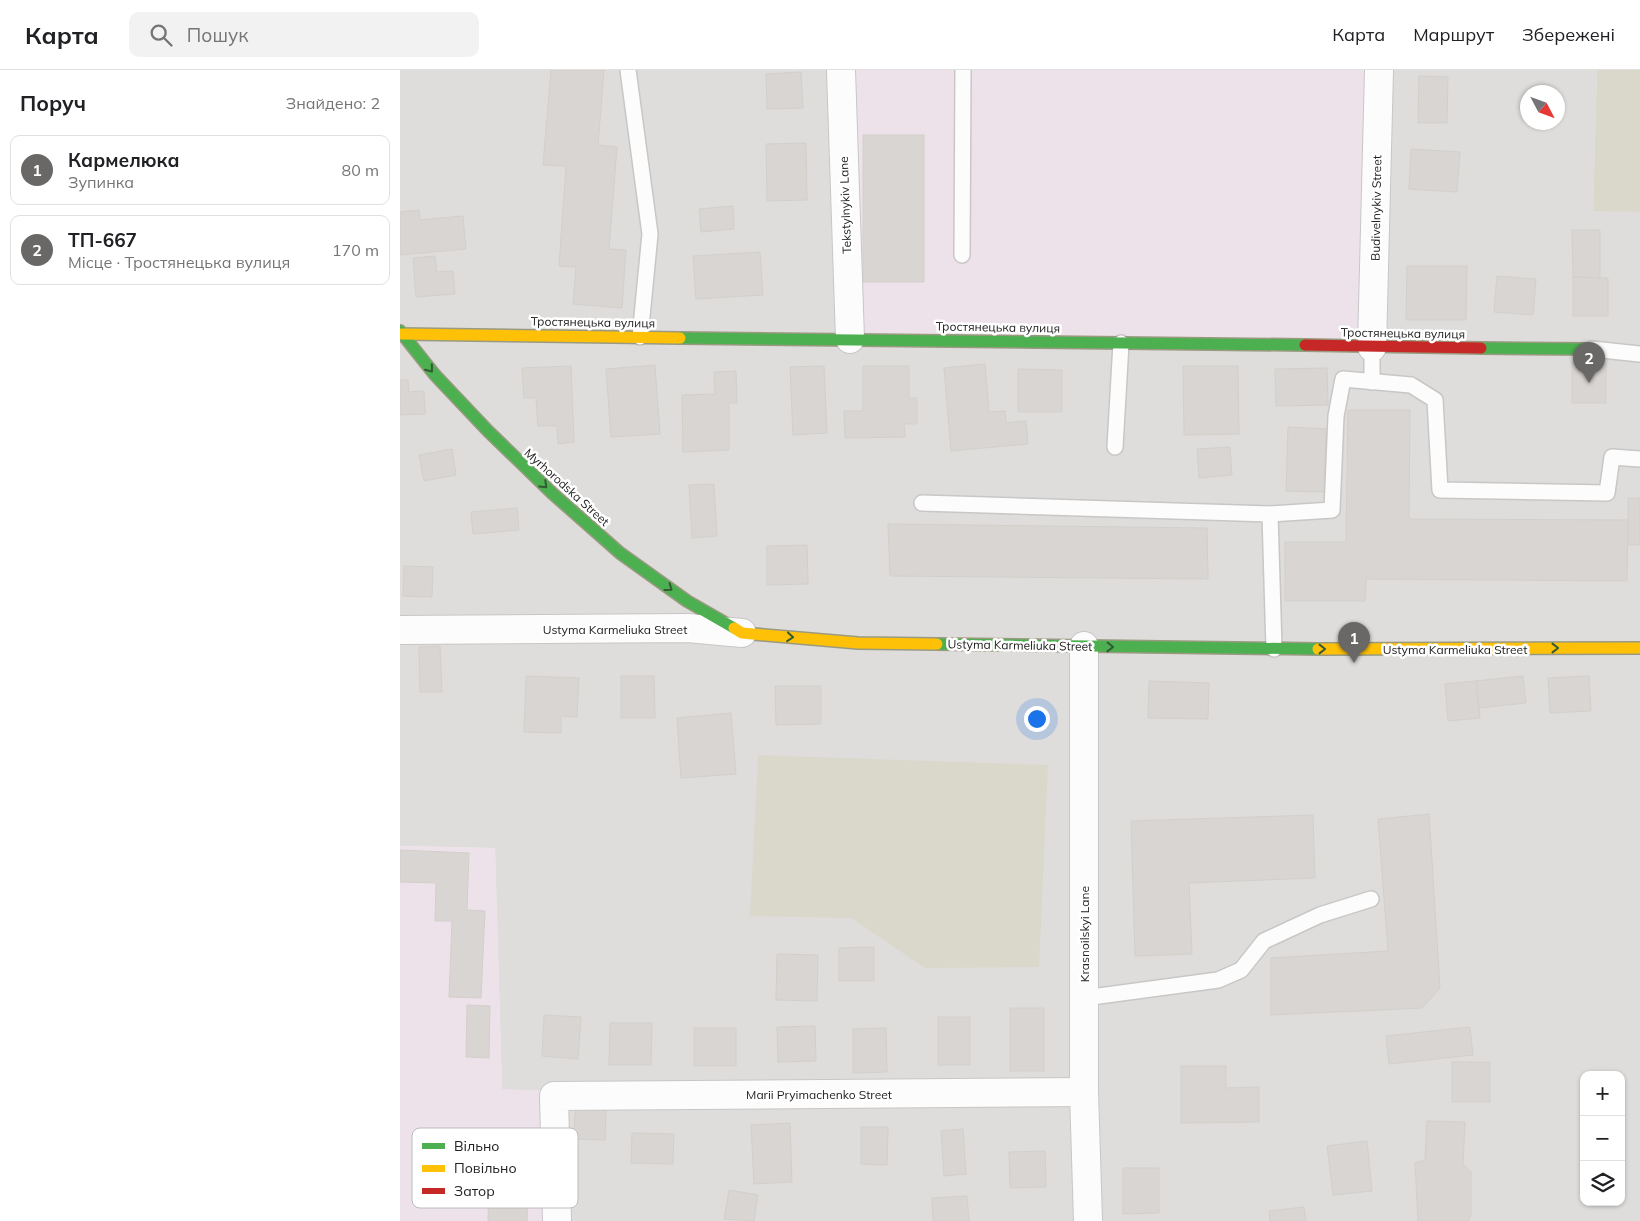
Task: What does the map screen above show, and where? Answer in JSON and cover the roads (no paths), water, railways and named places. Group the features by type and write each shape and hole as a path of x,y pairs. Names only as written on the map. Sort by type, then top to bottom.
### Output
{"main road":[{"name":"Тростянецька вулиця","path":"401,332 1592,350"},
{"name":"Myrhorodska Street","path":"401,332 442,382 488,431 552,493 620,553 687,601 742,633"},
{"name":"Ustyma Karmeliuka Street","path":"742,633 858,643 1274,649 1640,648"}],"street":[{"name":"Tekstylnykiv Lane","path":"841,70 850,339"},
{"name":"Budivelnykiv Street","path":"1372,346 1379,70"},
{"name":"Ustyma Karmeliuka Street","path":"400,630 688,628 742,633"},
{"name":"Krasnoilskyi Lane","path":"1084,646 1084,1092 1088,1221"},
{"name":"Marii Pryimachenko Street","path":"555,1128 554,1096 1084,1092"},
{"name":"Marii Pryimachenko Street","path":"557,1208 557,1221"}],"lane":[{"path":"628,70 650,234 640,337"},
{"path":"962,70 962,255"},
{"path":"1115,448 1121,343"},
{"path":"1372,346 1372,382"},
{"path":"1592,350 1640,354"},
{"path":"922,503 1270,514 1332,510 1336,416 1343,379 1410,385 1435,400 1440,490 1607,493 1612,458 1640,459"},
{"path":"1270,514 1274,649"},
{"path":"1084,998 1218,980 1241,970 1264,942 1320,914 1371,899"}],"place":[{"name":"ТП-667","path":"1589,383"},
{"name":"Кармелюка","path":"1354,663"}]}
